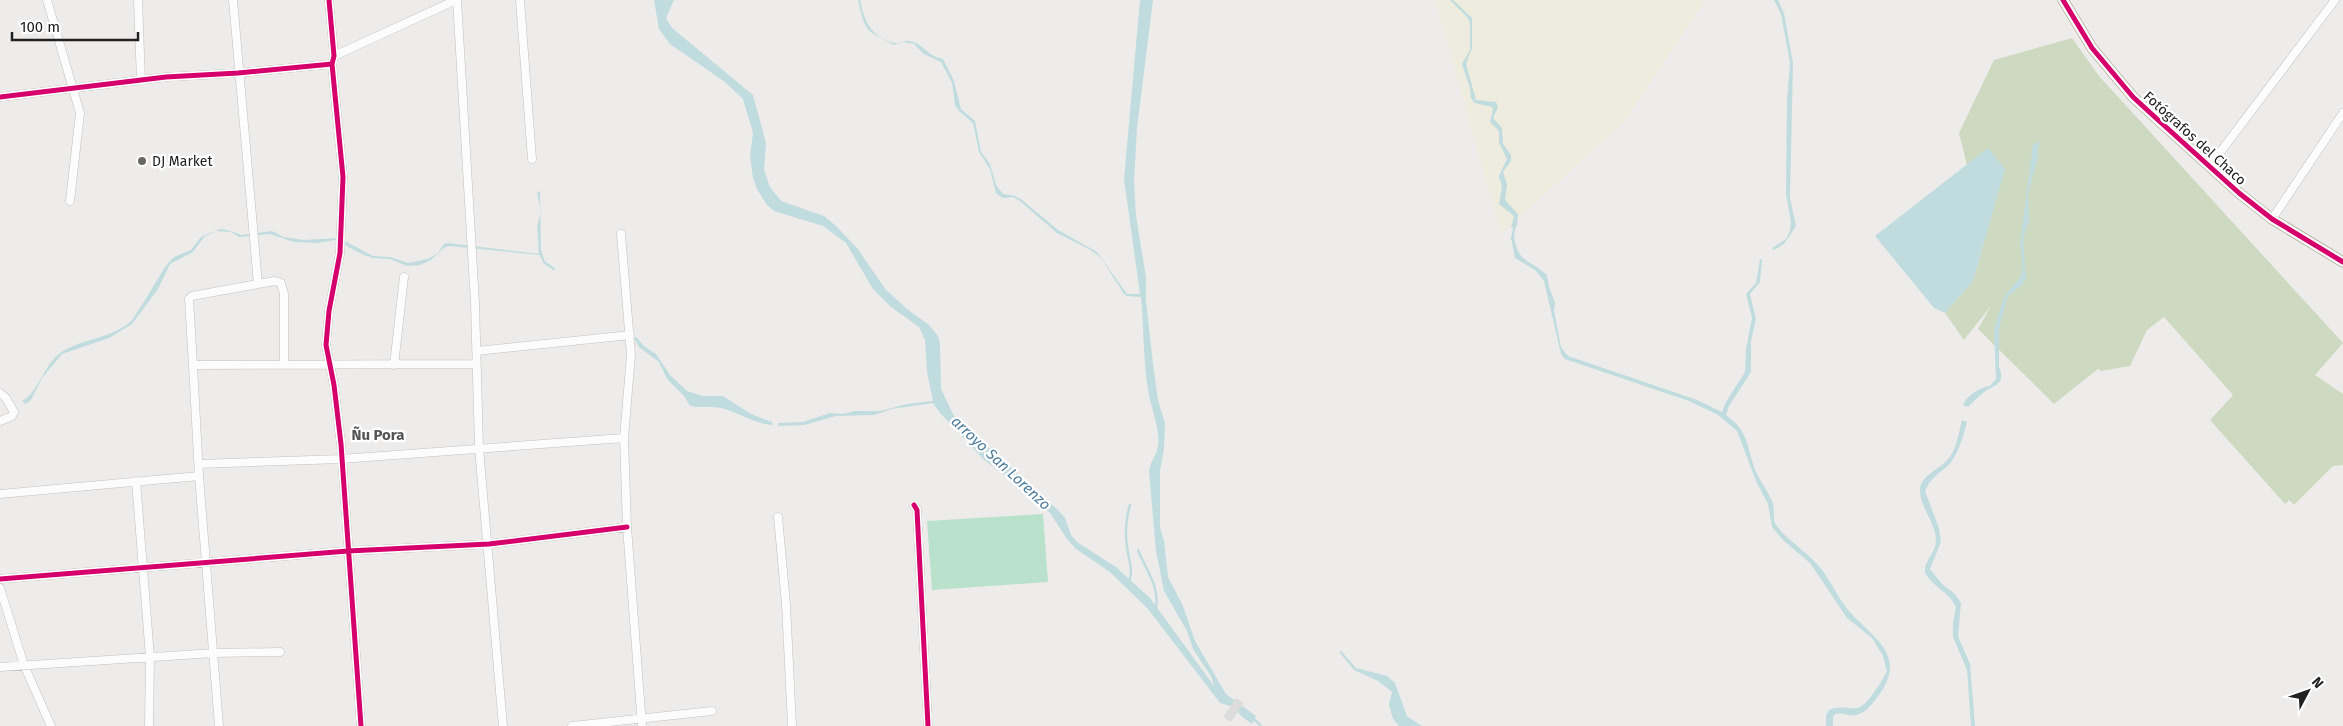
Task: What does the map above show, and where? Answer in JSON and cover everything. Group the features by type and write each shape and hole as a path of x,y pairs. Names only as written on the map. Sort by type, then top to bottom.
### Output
{"street":[{"path":"47,0 80,113 70,201"},
{"path":"138,0 141,81"},
{"path":"233,0 258,284"},
{"path":"329,0 343,176 340,253 329,312 326,345 334,385 342,459 361,726"},
{"path":"0,97 166,77 238,73 333,60 456,0 477,351 479,448 489,544 503,726"},
{"path":"520,0 532,159"},
{"name":"Fotógrafos del Chaco","path":"2063,0 2092,48 2133,96 2209,167 2272,219 2343,262"},
{"path":"2209,167 2335,0"},
{"path":"2272,219 2343,113"},
{"path":"621,234 631,355 624,438 627,527 642,722"},
{"path":"394,364 404,277"},
{"path":"219,726 208,564 199,476 189,299 192,296 275,281 281,283 283,288 284,364"},
{"path":"477,351 630,335"},
{"path":"194,365 476,364"},
{"path":"0,393 6,398 14,412 12,416 0,420"},
{"path":"199,464 342,459 624,438"},
{"path":"0,494 199,476"},
{"path":"136,481 150,657 149,726"},
{"path":"914,505 917,510 928,726"},
{"path":"778,517 786,604 792,726"},
{"path":"0,578 208,564 348,551 489,544 627,527"},
{"path":"0,588 24,665 51,726"},
{"path":"0,667 214,653 280,652"},
{"path":"572,726 642,722 712,711"}],"shaded area":[{"path":"1435,0 1703,0 1704,2 1624,122 1501,234"}],"green space":[{"path":"2072,38 2099,76 2343,343 2315,375 2343,394 2343,465 2333,466 2294,505 2289,500 2285,504 2210,420 2233,395 2164,317 2147,330 2130,366 2101,371 2098,369 2054,404 1978,329 1991,306 1964,340 1945,313 1973,281 1985,239 1959,133 1994,60"},
{"path":"1043,514 1048,582 932,590 927,521"}],"water":[{"path":"654,0 674,0 666,18 672,28 753,95 766,143 764,170 770,187 781,201 824,216 835,225 857,248 886,290 929,325 938,336 940,344 941,389 954,416 1058,510 1065,518 1071,535 1077,542 1116,567 1150,598 1214,686 1212,678 1193,649 1187,631 1164,591 1156,551 1149,471 1159,440 1146,378 1141,297 1124,294 1101,258 1089,249 1057,233 1020,201 1013,197 1003,198 996,193 990,169 979,152 973,123 955,105 952,83 941,62 924,54 914,44 903,42 913,42 943,59 954,81 961,109 975,121 981,152 990,164 996,185 1003,194 1015,196 1022,200 1058,230 1097,252 1127,294 1140,294 1124,179 1140,0 1153,0 1137,128 1134,182 1136,216 1146,277 1146,301 1153,364 1158,400 1165,423 1164,449 1160,471 1160,528 1164,541 1168,577 1183,606 1195,641 1226,694 1256,716 1252,724 1241,716 1234,707 1220,703 1148,609 1110,572 1076,549 1050,513 1027,496 1015,482 984,460 933,403 892,409 874,415 836,416 804,425 778,426 778,423 803,422 830,413 843,414 855,411 880,411 907,404 933,401 927,372 925,340 919,327 891,307 873,289 846,243 823,226 774,211 767,205 757,189 753,178 750,156 753,133 743,99 725,82 670,44 659,29"},
{"path":"858,0 860,0 866,21 874,32 894,43 903,42 894,45 868,29 865,25"},
{"path":"1450,0 1453,0 1472,18 1472,48 1466,64 1476,100 1496,102 1498,107 1493,118 1502,128 1503,144 1511,155 1511,161 1503,172 1507,185 1505,200 1518,214 1517,226 1511,228 1514,216 1499,204 1502,187 1499,176 1507,159 1499,143 1499,131 1490,122 1492,107 1475,103 1471,98 1470,88 1462,64 1470,50 1470,24 1468,18"},
{"path":"1774,0 1778,0 1784,13 1793,63 1790,198 1796,226 1784,244 1774,250 1772,248 1786,239 1790,231 1791,222 1786,194 1787,100 1790,63 1781,14"},
{"path":"2039,141 2037,161 2028,194 2029,220 2023,240 2026,278 2022,285 2008,296 1999,331 1999,367 2001,378 1998,384 1983,393 1968,407 1963,405 1970,395 1990,386 1996,379 1994,330 2004,297 2020,278 2023,267 2020,244 2033,145"},
{"path":"1988,148 2005,169 1973,281 1945,313 1934,308 1875,236"},
{"path":"540,191 540,209 537,193"},
{"path":"540,214 541,250 546,265 539,255 450,246 445,247 431,260 420,265 407,266 390,259 373,258 364,255 335,240 317,243 294,242 270,234 239,237 231,232 216,231 204,237 193,252 170,264 158,289 132,324 109,338 62,354 42,378 31,400 26,404 22,401 37,386 49,365 59,354 75,345 112,333 130,322 169,262 174,257 191,250 201,237 220,229 227,230 241,235 272,231 283,237 304,240 339,238 373,256 390,257 408,263 428,259 438,253 444,244 448,243 539,254 537,226"},
{"path":"1514,236 1518,252 1521,256 1547,275 1555,303 1554,311 1561,347 1568,356 1697,400 1722,412 1726,402 1745,372 1746,349 1752,318 1746,294 1756,283 1760,259 1762,260 1760,282 1750,294 1756,319 1751,341 1751,372 1729,406 1726,415 1740,429 1744,436 1754,467 1773,503 1776,525 1817,564 1845,606 1877,639 1889,658 1890,669 1887,681 1877,698 1864,712 1854,715 1835,714 1833,726 1826,726 1826,715 1829,710 1840,707 1857,708 1865,703 1887,671 1883,656 1872,638 1847,618 1810,563 1784,541 1772,527 1768,504 1756,481 1737,431 1718,415 1689,401 1565,359 1561,354 1544,281 1535,270 1515,258 1511,237"},
{"path":"636,337 644,346 656,354 670,375 687,391 703,396 723,396 751,414 772,422 773,425 761,423 721,408 690,406 684,396 667,379 659,362 639,347 634,338"},
{"path":"1962,420 1967,422 1956,453 1951,462 1931,481 1925,491 1939,528 1941,542 1930,569 1942,584 1955,594 1961,603 1958,636 1970,664 1975,726 1971,726 1967,670 1953,637 1956,607 1949,597 1925,573 1926,565 1936,541 1934,528 1922,503 1920,490 1927,476 1950,457 1956,444"},
{"path":"1340,650 1356,668 1387,676 1395,683 1407,716 1422,726 1399,726 1393,719 1389,705 1392,692 1378,681 1354,670 1340,653"}],"pier":[{"path":"1236,698 1244,703 1231,722 1223,717"}],"waterway":[{"path":"1512,239 1515,225"},
{"path":"544,262 554,269"},
{"path":"1129,582 1131,568 1126,531 1130,505"},
{"path":"1138,550 1154,585 1157,600 1156,607"},
{"name":"arroyo San Lorenzo","path":"1252,717 1261,726"}],"cycle path":[{"path":"329,0 334,56 332,64 343,177 340,253 329,311 326,345 334,385 341,444 361,726"},
{"path":"2063,0 2092,48 2133,97 2239,193 2272,219 2343,262"},
{"path":"0,97 166,77 238,73 332,64"},
{"path":"914,505 917,510 928,726"},
{"path":"0,579 348,551 489,544 627,527"}],"place":[{"name":"DJ Market","path":"142,161"}],"district":[{"name":"Ñu Pora","path":"378,435"}]}
